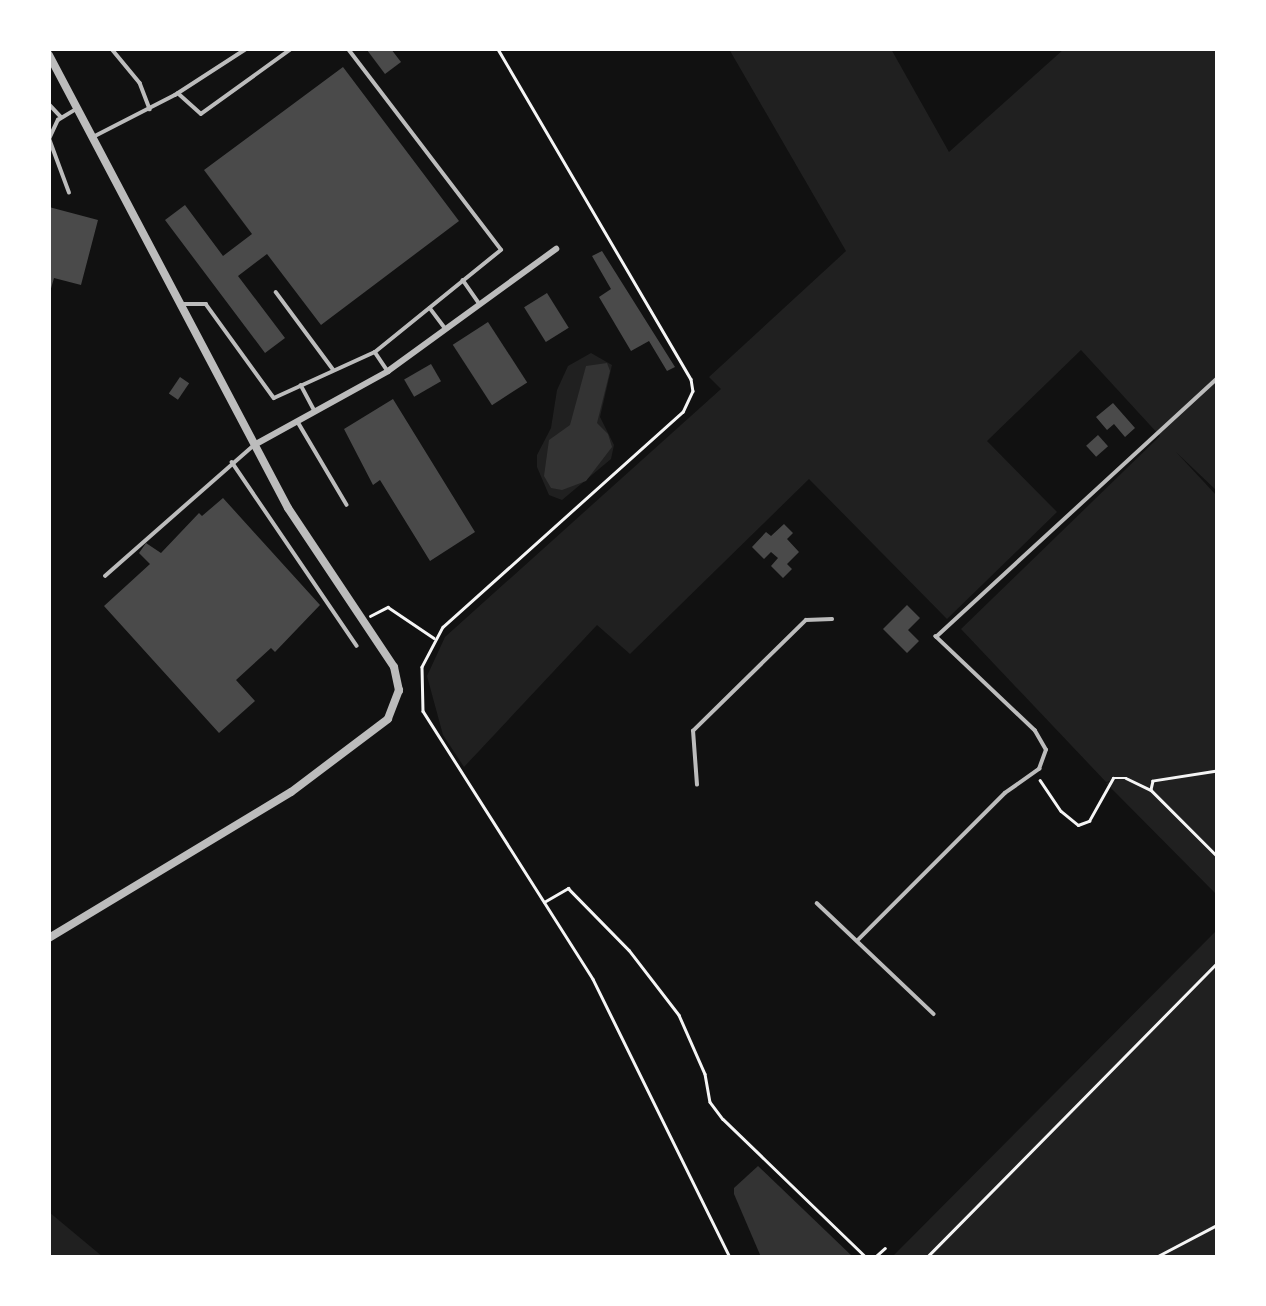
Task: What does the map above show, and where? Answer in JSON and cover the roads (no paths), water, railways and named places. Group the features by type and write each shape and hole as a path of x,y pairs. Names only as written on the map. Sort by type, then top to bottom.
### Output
{"street":[{"path":"49,55 183,304 288,508 394,667 399,690 388,719 291,792 49,938"},
{"path":"256,444 388,371 556,248"}],"lane":[{"path":"112,49 140,83 150,109"},
{"path":"93,137 178,93 246,49"},
{"path":"178,93 201,114 291,49"},
{"path":"183,304 206,304 274,398 375,352 500,250 348,49"},
{"path":"49,104 61,117"},
{"path":"69,193 49,139 61,117 78,108"},
{"path":"463,280 480,304"},
{"path":"276,292 333,369"},
{"path":"430,308 446,330"},
{"path":"375,352 388,371"},
{"path":"857,941 1005,793 1039,769 1046,750 1035,731 936,637 1217,379"},
{"path":"301,385 315,412"},
{"path":"298,422 346,505"},
{"path":"105,576 256,444"},
{"path":"232,463 357,646"},
{"path":"697,785 693,731 806,620 832,619"},
{"path":"817,903 934,1014"}]}
